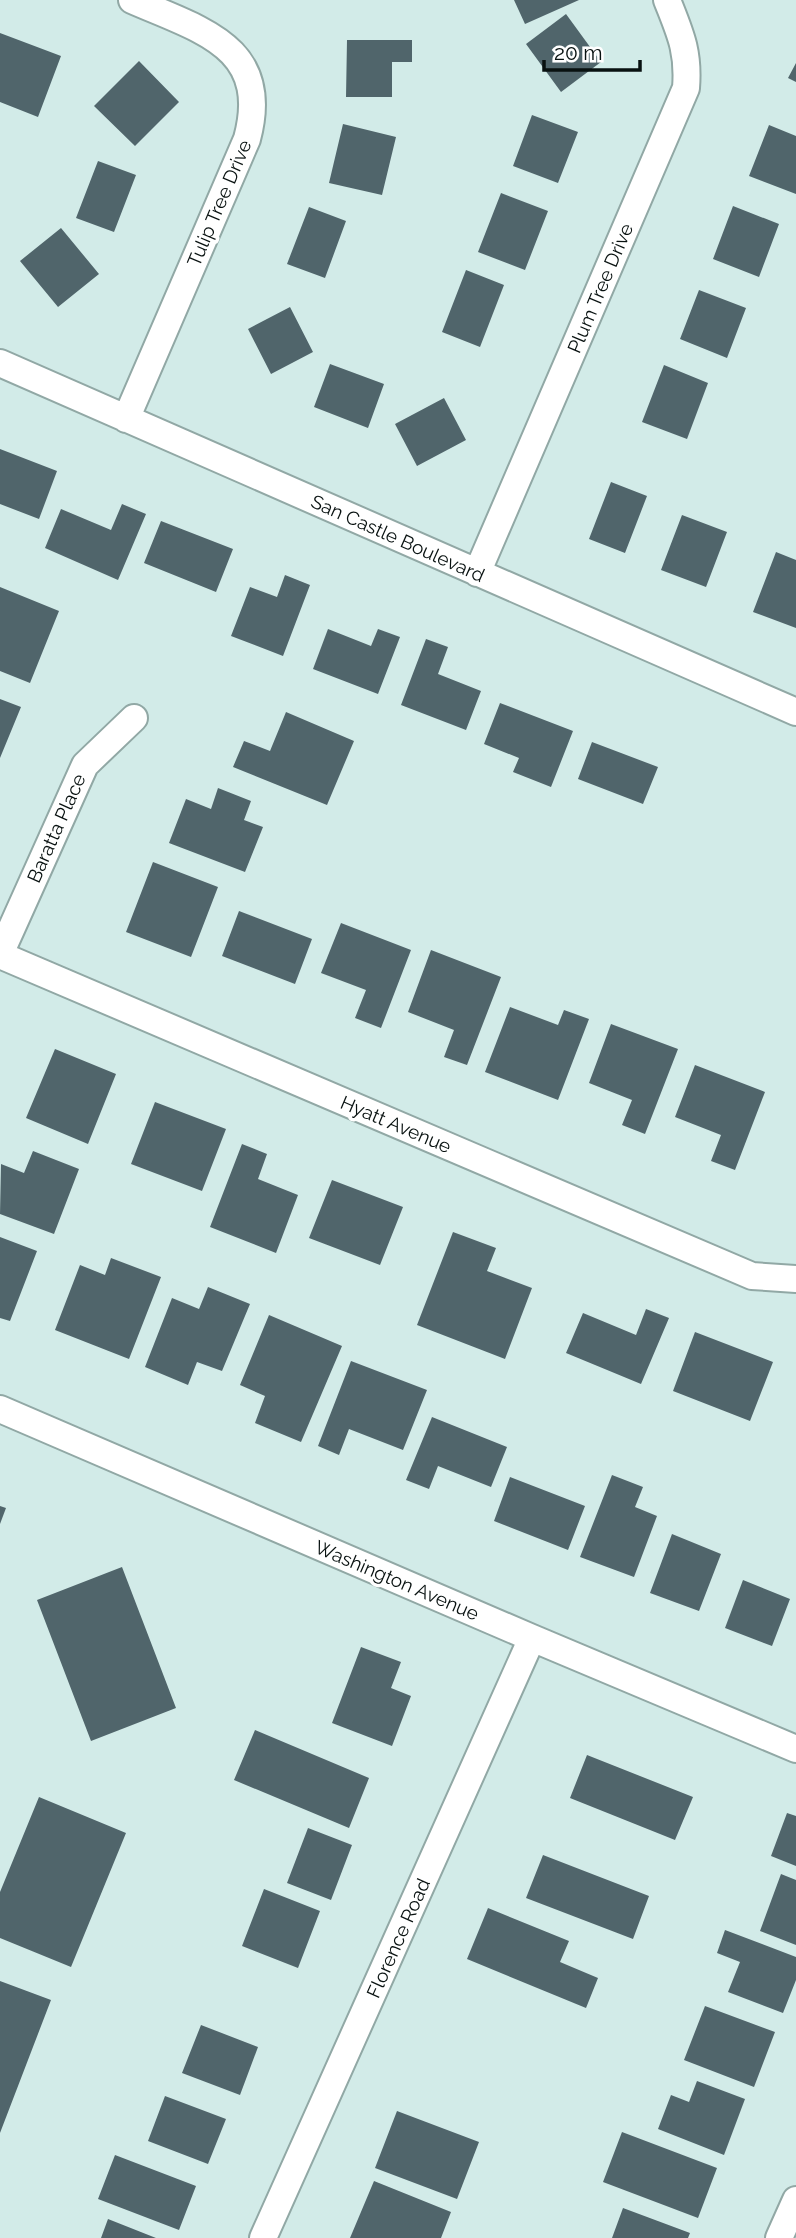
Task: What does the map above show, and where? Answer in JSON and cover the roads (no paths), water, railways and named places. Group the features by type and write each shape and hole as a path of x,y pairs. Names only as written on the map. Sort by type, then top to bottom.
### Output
{"street":[{"name":"Tulip Tree Drive","path":"126,419 247,139 254,115 252,90 244,67 228,48 208,33 132,0"},
{"name":"Plum Tree Drive","path":"477,573 687,88 688,63 683,40 667,0"},
{"name":"San Castle Boulevard","path":"0,363 796,712"},
{"name":"Baratta Place","path":"0,955 85,765 134,718"},
{"name":"Hyatt Avenue","path":"0,955 752,1276 796,1279"},
{"name":"Washington Avenue","path":"0,1409 796,1749"},
{"name":"Florence Road","path":"263,2238 532,1638"},
{"path":"779,2238 796,2200"}]}
